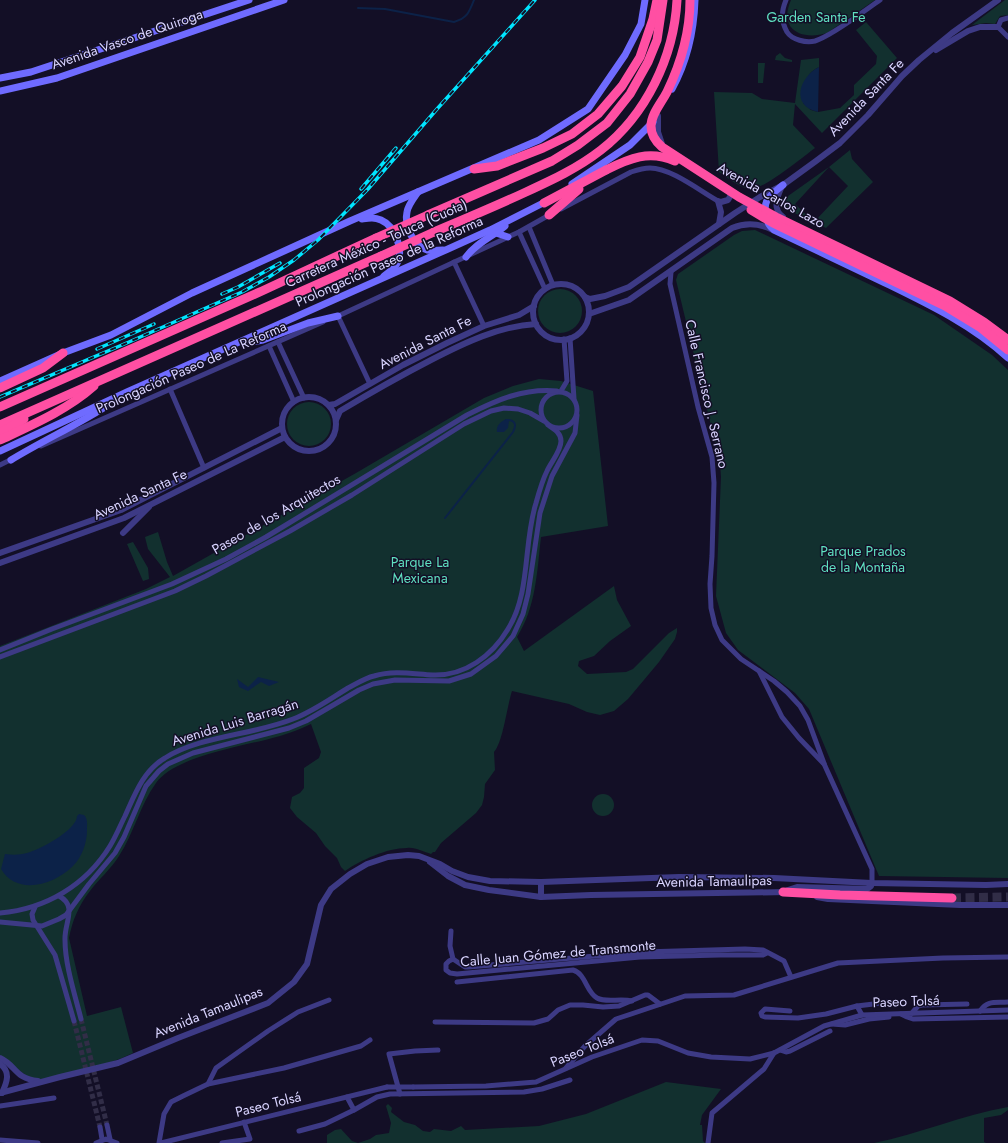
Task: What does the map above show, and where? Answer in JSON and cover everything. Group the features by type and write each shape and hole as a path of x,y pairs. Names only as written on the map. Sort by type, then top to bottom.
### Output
{"highway":[{"path":"474,169 497,166 543,148 572,134 598,114 622,86 640,57 653,19 657,0"},
{"name":"Carretera México - Toluca (Cuota)","path":"0,407 262,291 376,238 552,161 578,145 607,122 630,94 648,62 657,40 663,0"},
{"name":"Carretera México - Toluca (Cuota)","path":"0,425 508,200 564,173 590,158 613,140 635,115 651,92 658,78 671,40 677,0"},
{"name":"Avenida Carlos Lazo","path":"690,0 684,49 676,72 652,121 651,130 656,142 739,197 776,217 950,301 984,322 1008,340"},
{"name":"Avenida Carlos Lazo","path":"593,177 623,162 644,156 654,155 675,161 736,202 773,223 945,306 981,328 1007,354"},
{"path":"544,203 593,177"},
{"path":"549,215 593,177"},
{"path":"0,388 43,368 64,352"},
{"path":"0,440 43,419 80,398 100,380"},
{"path":"0,434 19,423 38,408"},
{"path":"783,892 952,898"}],"main road":[{"name":"Avenida Vasco de Quiroga","path":"0,78 31,72 229,3 249,0"},
{"name":"Avenida Vasco de Quiroga","path":"0,90 57,78 284,0"},
{"path":"640,0 641,24"},
{"path":"0,381 64,352 111,335 192,293 350,221 539,140 588,109 625,55 641,24 645,0"},
{"path":"466,257 478,244 513,218 544,203 630,145 658,116 677,80 683,65 692,31 695,0"},
{"path":"774,230 768,225 764,209 765,204 767,199 783,185"},
{"path":"418,192 407,211 406,220 411,234 419,247 429,251 448,249"},
{"path":"350,221 372,218 380,219 388,224 398,244 399,256 396,265 381,279"},
{"name":"Avenida Carlos Lazo","path":"774,230 952,317 1007,354"},
{"path":"493,232 508,237"},
{"name":"Prolongación Paseo de la Reforma","path":"0,451 127,392 448,249 493,232"},
{"path":"921,301 951,298"},
{"path":"236,344 263,340 308,323 338,316"},
{"path":"11,460 41,442 82,422 127,392"}],"street":[{"path":"786,0 781,14 783,25 789,35 807,42 827,35 880,0"},
{"name":"Avenida Santa Fe","path":"585,297 590,299 605,296 629,287 719,224 783,185 840,143 902,76 919,60 952,33 998,0"},
{"path":"998,27 1001,20 1008,18"},
{"path":"919,60 968,31 980,27 998,27 1008,37"},
{"name":"Avenida Carlos Lazo","path":"658,116 658,132 660,142 664,147 736,193 752,198 760,198"},
{"name":"Prolongación Paseo de La Reforma","path":"0,465 338,316 520,232 631,172 651,168 674,175 718,201"},
{"name":"Avenida Carlos Lazo","path":"783,185 777,198 776,205 778,214 951,298 1008,337"},
{"path":"719,224 721,212 718,201 721,202 728,200 731,192 728,188"},
{"name":"Avenida Carlos Lazo","path":"671,272 732,228 748,224 764,226 774,230"},
{"path":"529,227 553,285"},
{"path":"520,232 545,289"},
{"path":"454,262 484,326"},
{"path":"589,314 629,300 671,272 667,267 660,266"},
{"name":"Calle Francisco J. Serrano","path":"671,272 670,284 698,406 712,457 714,483 710,584 711,608 715,625 722,640 741,659 787,692 800,706 808,720 826,766 872,869 872,883"},
{"path":"560,284 571,286 579,290 585,297 589,307 587,323 579,333 567,338 559,339 550,337 542,332 536,324 534,306 540,294 545,289 553,285 560,284"},
{"name":"Avenida Santa Fe","path":"329,405 335,404 446,343 484,326 519,315 534,306"},
{"path":"338,316 370,384"},
{"name":"Avenida Santa Fe","path":"336,420 340,410 452,349 484,335 521,324 536,324"},
{"path":"567,338 574,398 577,404 577,415 574,420 565,427 554,428 546,423 540,410 541,404 548,395 559,391 567,381 567,338"},
{"path":"278,342 304,398"},
{"path":"269,346 294,402"},
{"path":"170,389 204,468"},
{"name":"Paseo de los Arquitectos","path":"0,650 172,584 226,559 266,537 467,415 493,402 531,391 559,391"},
{"path":"559,391 574,398"},
{"path":"313,397 322,400 329,405 334,412 336,420 335,432 329,443 314,451 298,449 291,444 285,437 282,428 284,414 294,402 304,398 313,397"},
{"name":"Paseo de los Arquitectos","path":"0,657 175,591 206,576 352,495 464,424 498,409 518,409 530,413 546,423"},
{"name":"Avenida Luis Barragán","path":"0,922 42,926 66,915 118,848 146,786 162,768 178,759 193,753 289,728 306,721 367,686 378,682 404,679 435,682 449,681 471,674 496,656 520,623 528,594 538,522 544,498 550,480 575,433 577,415"},
{"name":"Avenida Luis Barragán","path":"0,913 34,907 59,896 85,877 104,856 115,838 142,780 158,762 171,754 190,747 295,718 366,678 376,675 399,672 442,675 456,672 477,662 493,648 509,628 519,605 531,521 544,478 561,444 559,434 546,423"},
{"name":"Avenida Santa Fe","path":"0,553 121,510 282,428"},
{"name":"Avenida Santa Fe","path":"0,563 124,518 285,437"},
{"path":"386,463 390,470"},
{"path":"124,533 153,503"},
{"path":"531,521 538,522"},
{"path":"172,584 175,591"},
{"path":"52,629 55,636"},
{"name":"Calle Francisco J. Serrano","path":"758,670 782,716 798,738 826,766"},
{"path":"376,675 378,682"},
{"path":"158,762 162,768"},
{"name":"Avenida Tamaulipas","path":"1,1093 118,1063 268,1003 294,982 307,964 321,905 331,889 350,874 367,864 388,857 408,855 419,856 468,877 490,881 541,882 679,877 774,878 872,883 1008,884"},
{"name":"Avenida Tamaulipas","path":"429,860 448,876 465,885 541,897 783,892 828,899 960,905 1008,905"},
{"path":"541,882 541,897"},
{"path":"783,892 797,887 867,888 871,886 872,883"},
{"path":"59,896 67,901 70,911"},
{"path":"34,907 32,917 56,955 74,1021"},
{"name":"Avenida Luis Barragán","path":"70,911 65,932 65,948 81,1019"},
{"path":"451,931 450,946 453,959"},
{"path":"745,949 745,955"},
{"name":"Calle Juan Gómez de Transmonte","path":"767,953 762,955 640,957 458,974 450,973 446,970 448,960 453,959 465,967 468,967 642,952 745,949 763,950 784,961 792,977"},
{"path":"564,1070 585,1046 616,1019 685,996 734,995 838,963 943,958 1008,957"},
{"path":"457,982 573,970 580,974 592,994 599,999 624,999 632,1001"},
{"path":"435,1022 534,1023 548,1019 558,1010 570,1005 583,1004 603,1007 618,1006 648,995 660,1004"},
{"path":"208,1084 216,1068 268,1031 298,1012 329,1000"},
{"path":"790,1011 765,1009 761,1013 762,1016 765,1017 798,1018 826,1014 857,1006 890,1002"},
{"path":"980,1011 985,1004 1008,1002"},
{"path":"912,1013 922,1004 967,1004"},
{"path":"857,1006 862,1015"},
{"name":"Paseo Tolsá","path":"160,1143 387,1087 486,1086 536,1082 592,1057 642,1040 658,1041 688,1053 711,1057 750,1059 774,1053 824,1026 862,1015 1008,1010"},
{"path":"900,1013 913,1019 1008,1017"},
{"path":"831,1024 845,1025 869,1019 892,1017"},
{"path":"780,1050 790,1052 830,1031"},
{"path":"160,1143 164,1114 172,1102 208,1084 284,1068 361,1046 370,1040"},
{"path":"400,1094 389,1054 438,1050"},
{"path":"708,1143 712,1113 764,1069 774,1053"},
{"path":"0,1058 6,1060 16,1072 23,1077 29,1080 41,1082"},
{"name":"Avenida Tamaulipas","path":"0,1064 6,1069 8,1074 1,1093"},
{"path":"299,1131 324,1124 377,1097 400,1094 524,1092 542,1089 570,1080"},
{"path":"347,1097 354,1110"},
{"path":"0,1106 54,1098"},
{"path":"222,1143 250,1139 244,1122"},
{"path":"107,1125 110,1139"},
{"path":"100,1127 102,1140"},
{"path":"96,1143 102,1140 110,1139 117,1143"},
{"path":"0,1140 38,1143"}],"green space":[{"name":"Garden Santa Fe","path":"791,0 875,0 827,33 809,35 801,34 794,30 790,25 787,19"},
{"path":"1005,0 1008,0 1008,15 1000,16 995,24 986,23 972,25"},
{"path":"866,22 897,58 822,133 795,104 793,125 815,148 774,178 752,189 739,185 719,172 714,92 752,93 762,99 795,103 801,60 819,58 819,67 807,77 803,103 811,110 818,112 840,108 854,95 854,85 876,64 877,56 856,30"},
{"path":"780,53 785,58 792,60 792,62 775,60 776,56"},
{"path":"758,63 765,63 763,83 758,83"},
{"path":"850,150 852,159 873,182 826,228 784,208 784,203 788,196","holes":["829,167 848,186 814,222 795,204"]},
{"name":"Parque Prados de la Montaña","path":"755,230 934,315 992,355 1008,370 1008,878 879,876 809,709 795,693 738,650 726,633 716,596 721,477 720,463 676,280 678,274 734,235 742,231"},
{"path":"556,289 564,289 569,290 576,295 581,302 581,320 576,327 569,332 556,333 548,330 541,323 538,315 538,307 541,299 548,292"},
{"name":"Parque La Mexicana","path":"539,379 561,381 593,391 608,526 541,537 535,589 528,614 517,637 524,651 614,586 617,600 631,626 610,641 594,656 579,661 578,666 587,674 626,672 633,669 669,633 677,628 675,639 659,662 628,699 614,711 600,715 587,712 569,704 512,691 500,740 494,752 495,770 485,784 482,805 476,813 441,843 435,852 431,854 413,848 391,850 374,855 345,871 341,867 337,858 325,846 316,833 297,817 290,808 292,797 300,793 304,788 304,768 319,758 321,752 311,724 284,735 195,758 179,765 166,773 156,783 150,792 119,856 86,896 79,908 72,925 69,938 87,1016 121,1007 133,1053 99,1066 39,1080 31,1079 0,1056 0,646 146,589 170,577 148,549 145,537 158,532 173,576 356,473 484,398 513,386"},
{"path":"305,402 313,402 325,408 331,420 331,428 325,440 313,446 305,446 293,440 287,428 287,420 293,408"},
{"path":"133,542 148,568 149,579 143,581 127,544"},
{"path":"603,794 611,797 614,805 611,813 603,816 595,813 592,805 595,797"},
{"path":"666,1082 721,1089 702,1115 700,1125 702,1125 703,1141 705,1143 358,1143 370,1139 376,1135 389,1133 391,1123 386,1106 388,1104 392,1108 391,1112 404,1122 415,1125 423,1131 430,1132 434,1129 451,1131 461,1126 465,1130 539,1126 586,1114"},
{"path":"1008,1107 1008,1110 1001,1115 984,1118 984,1142 986,1143 874,1143 907,1135 991,1110"},
{"path":"341,1129 352,1141 358,1143 327,1143 327,1135 335,1130"}],"water":[{"path":"819,67 818,112 809,109 804,104 800,91 806,77"},
{"path":"506,419 506,421 509,421 508,428 504,432 497,432 499,424"},
{"path":"258,677 279,682 269,686 261,682 248,691 239,687 237,679 248,687"},
{"path":"79,814 84,815 87,820 85,845 76,862 65,873 46,882 36,885 26,885 16,883 1,869 5,854 16,855 27,853 48,844 71,827"}],"waterway":[{"path":"358,8 385,9 454,22 465,17 474,0"},
{"path":"445,518 513,432 515,427 514,423 511,420 506,420"}],"tunnel":[{"path":"952,898 1008,897"},
{"path":"81,1019 107,1125"},
{"path":"74,1021 100,1127"}],"railway":[{"path":"0,397 242,292 269,277 294,260 318,240 368,189 437,109 535,0"},
{"path":"361,189 396,148"},
{"path":"222,294 238,287 280,263"},
{"path":"97,349 154,324"}]}
